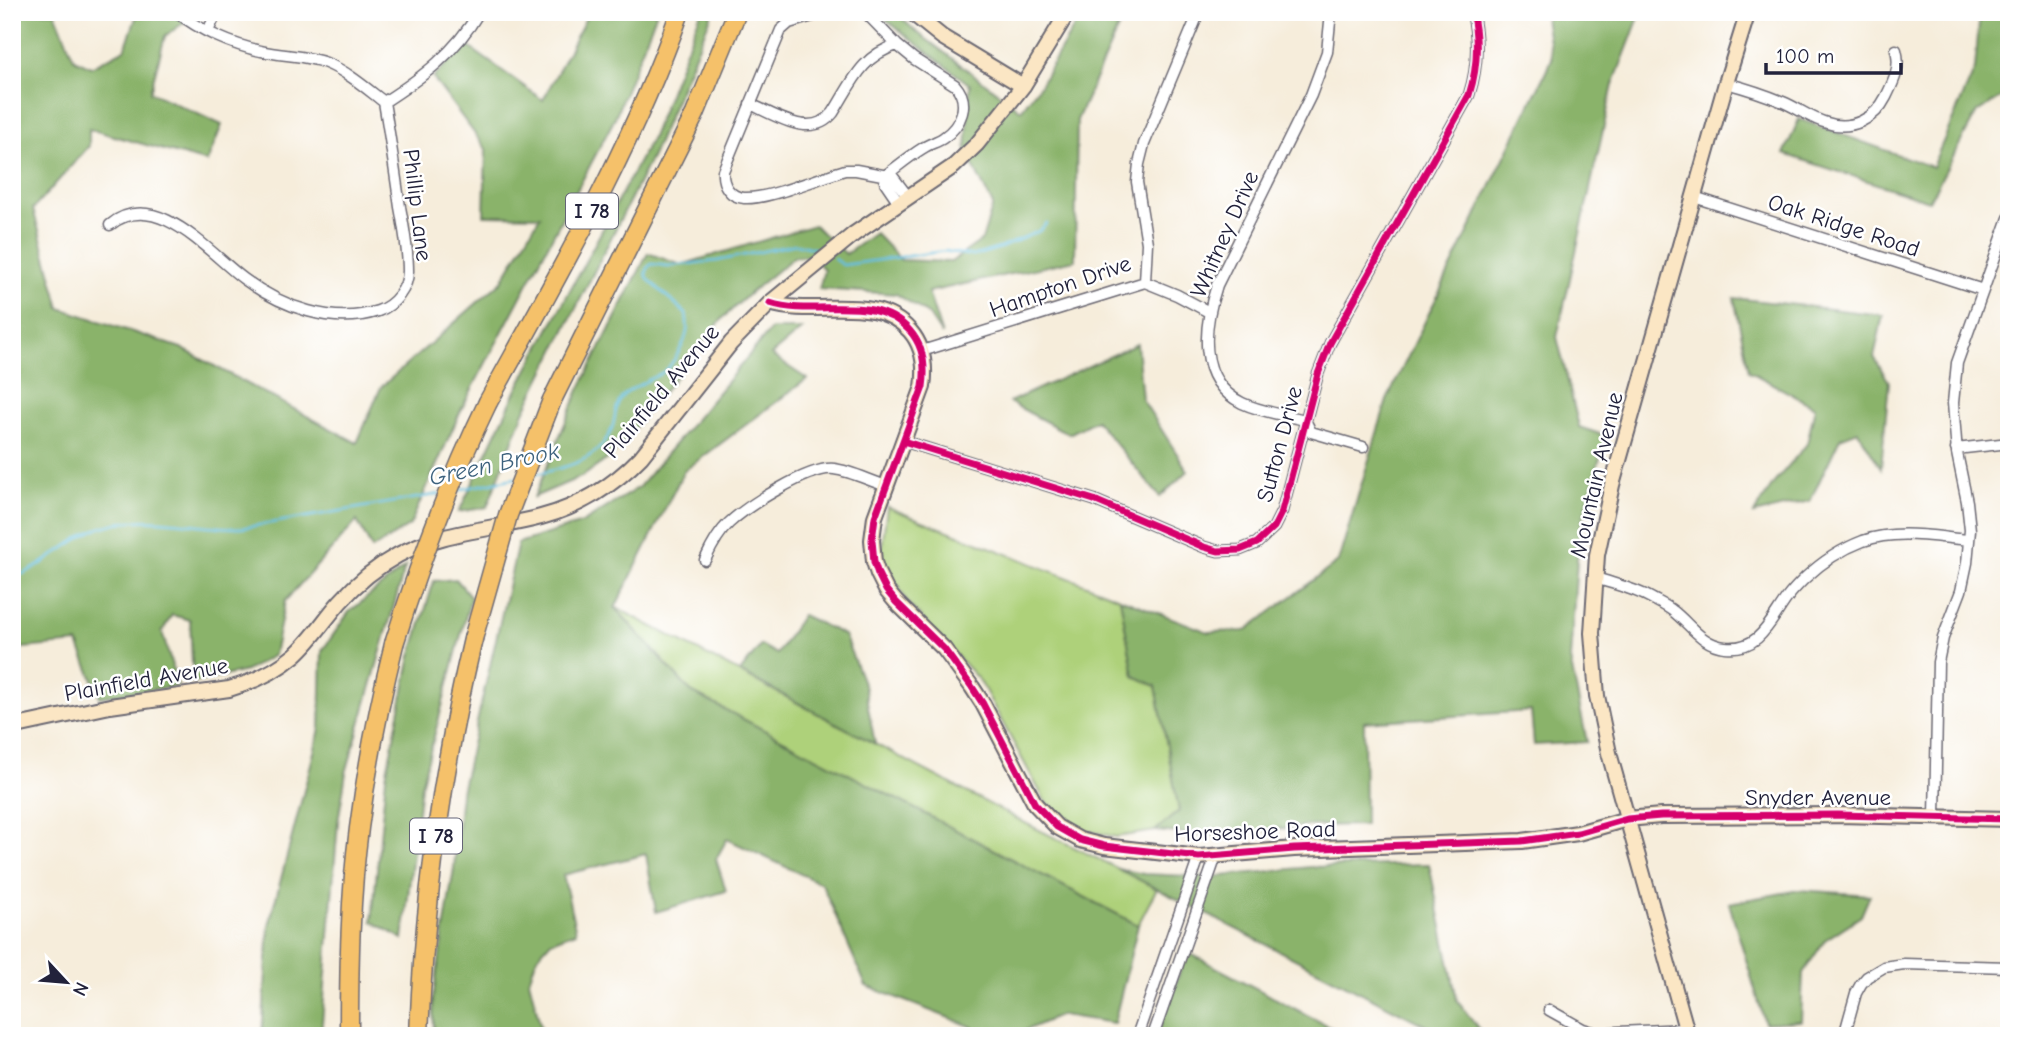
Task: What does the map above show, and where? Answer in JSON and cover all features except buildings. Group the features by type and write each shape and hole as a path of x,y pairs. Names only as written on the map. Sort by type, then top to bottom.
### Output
{"highway":[{"name":"I 78","path":"349,1036 350,943 359,829 370,751 394,644 414,579 470,439 604,189 636,121 680,12"},
{"name":"I 78","path":"419,1036 423,966 439,813 473,639 508,514 552,400 695,114 737,12"}],"main road":[{"path":"911,12 942,37 1023,86"},
{"name":"Plainfield Avenue","path":"12,727 110,706 219,691 247,684 270,674 295,654 340,601 377,568 397,555 441,538 543,517 583,500 608,485 635,463 731,343 770,303 854,234 954,166 977,144 1023,86 1068,12"},
{"name":"Mountain Avenue","path":"1687,1032 1609,753 1597,696 1592,633 1595,578 1597,555 1612,485 1748,12"},
{"path":"770,303 794,309 878,310 903,323 922,351"},
{"name":"Horseshoe Road","path":"922,351 925,370 923,387 873,528 872,551 878,574 896,602 939,644 972,687 984,704 1025,787 1040,811 1057,827 1092,844 1199,857 1294,849 1522,841 1578,834 1628,819"},
{"name":"Snyder Avenue","path":"1628,819 1770,815 2009,818"}],"street":[{"path":"177,12 208,32 241,46 327,63 384,103 438,64 479,12"},
{"path":"208,32 217,12"},
{"path":"826,12 789,23 781,30 723,171 724,184 729,191 742,198 764,195 845,170 886,175"},
{"path":"864,12 914,59 956,85 964,103 961,118 950,132 925,146 886,175 885,182 904,201"},
{"name":"Hampton Drive","path":"922,351 1145,282 1147,243 1138,183 1139,164 1144,144 1199,12"},
{"name":"Whitney Drive","path":"1331,12 1330,33 1322,70 1214,293 1207,333 1208,364 1222,388 1244,404 1305,420 1311,432 1363,447"},
{"name":"Sutton Drive","path":"903,441 1094,500 1204,547 1228,551 1240,550 1257,543 1278,522 1318,374 1330,343 1469,95 1477,55 1476,28 1472,12"},
{"path":"750,104 802,125 818,125 833,113 869,59 878,52 897,45"},
{"path":"1726,83 1784,102 1829,124 1850,125 1869,117 1884,100 1898,71 1896,50"},
{"name":"Phillip Lane","path":"110,225 118,218 135,214 156,216 174,223 245,280 305,311 325,316 348,316 383,309 400,295 408,273 406,241 384,103"},
{"name":"Oak Ridge Road","path":"1694,197 1983,290"},
{"path":"1935,817 1938,662 1943,638 1961,591 1969,540 1967,502 1956,449 1953,403 1956,363 2009,218"},
{"path":"1145,282 1209,312"},
{"path":"1956,449 2009,443"},
{"path":"705,560 727,525 748,508 808,474 836,469 887,486"},
{"path":"1595,578 1648,596 1673,611 1711,643 1720,647 1739,647 1764,634 1788,596 1804,579 1847,548 1887,535 1969,540"},
{"path":"1153,1036 1216,856"},
{"path":"1137,1036 1199,857"},
{"path":"1844,1036 1861,984 1884,967 1904,964 2009,967"},
{"path":"1549,1010 1583,1029 1596,1033 1687,1032"}],"green space":[{"path":"12,12 55,12 74,59 91,67 125,49 138,12 199,12 165,36 150,92 222,125 207,162 89,129 89,146 33,209 60,308 181,348 357,443 381,387 502,281 540,216 484,215 486,149 433,78 465,44 543,100 589,12 657,12 614,120 462,408 410,525 372,549 357,521 285,601 274,655 246,671 193,683 190,620 172,615 162,632 178,686 100,697 78,643 12,649"},
{"path":"701,12 713,12 653,154 524,412 487,507 459,512 517,389 652,137"},
{"path":"876,12 896,12 913,29 1021,110 1040,85 1083,12 1125,12 1077,120 1075,260 928,292 942,335 928,314 896,294 819,289 824,270 813,256 794,257 723,318 612,456 583,476 534,497 579,390 648,253 681,265 814,225 846,254 875,233 901,260 951,262 982,240 993,205 966,152 970,85"},
{"path":"1544,12 1641,12 1613,85 1557,337 1579,427 1606,436 1579,533 1570,659 1587,742 1534,745 1531,711 1364,722 1365,825 1308,826 1211,836 1155,831 1179,811 1156,686 1134,676 1120,598 1208,632 1245,631 1338,562 1387,400 1552,59"},
{"path":"1980,12 2009,12 2009,93 1977,112 1929,201 1784,154 1799,119 1932,167 1975,69"},
{"path":"1734,298 1883,315 1874,357 1889,382 1881,468 1858,431 1840,438 1810,501 1754,514 1773,484 1807,444 1815,407 1749,371"},
{"path":"771,329 802,329 771,355 807,379 684,471 615,608 691,692 1138,925 1114,1023 1061,1015 1012,1036 996,1036 866,986 822,884 727,839 716,859 726,891 656,912 646,854 563,875 576,932 551,941 537,957 529,980 543,1036 434,1036 433,998 454,868 461,792 518,543 582,523 639,487"},
{"path":"1137,344 1142,399 1188,471 1160,497 1096,420 1069,434 1009,402"},
{"path":"887,507 1120,598 1134,676 1156,686 1179,811 1155,831 1116,837 1076,828 1045,801 980,681 907,602 881,556"},
{"path":"405,567 346,773 338,822 321,1036 262,1036 269,925 320,729 322,651 349,612"},
{"path":"456,579 471,597 421,786 403,939 372,921 386,776 411,656 434,581"},
{"path":"615,607 1027,824 1157,888 1138,925 691,692"},
{"path":"802,615 844,635 864,685 875,744 740,672 761,645 777,654"},
{"path":"1429,864 1457,1000 1484,1036 1446,1036 1118,869 1144,874 1212,877 1310,867"},
{"path":"1799,890 1870,895 1861,916 1825,940 1803,973 1801,1021 1765,1023 1729,903"},
{"path":"1187,952 1347,1036 1157,1036"}],"waterway":[{"name":"Green Brook","path":"834,259 843,265 945,251 973,256 1039,231 1047,223"},
{"name":"Green Brook","path":"532,475 579,462 599,449 612,428 622,397 663,372 678,353 687,331 686,314 648,279 646,273 649,266 717,261 796,244 822,252"},
{"name":"Green Brook","path":"457,490 515,478"},
{"name":"Green Brook","path":"12,578 33,569 92,531 129,521 166,521 242,528 440,494"}],"cycle path":[{"path":"903,441 1094,500 1204,547 1218,551 1240,550 1257,543 1274,527 1282,511 1318,374 1330,343 1469,95 1476,54 1472,12"},
{"path":"770,303 788,307 880,312 896,319 915,337 923,357 923,387 875,517 872,540 874,562 886,590 944,649 972,687 1035,804 1057,827 1080,840 1104,846 1199,857 1294,849 1522,841 1578,833 1627,819 1661,816 1838,815 2009,819"}]}
